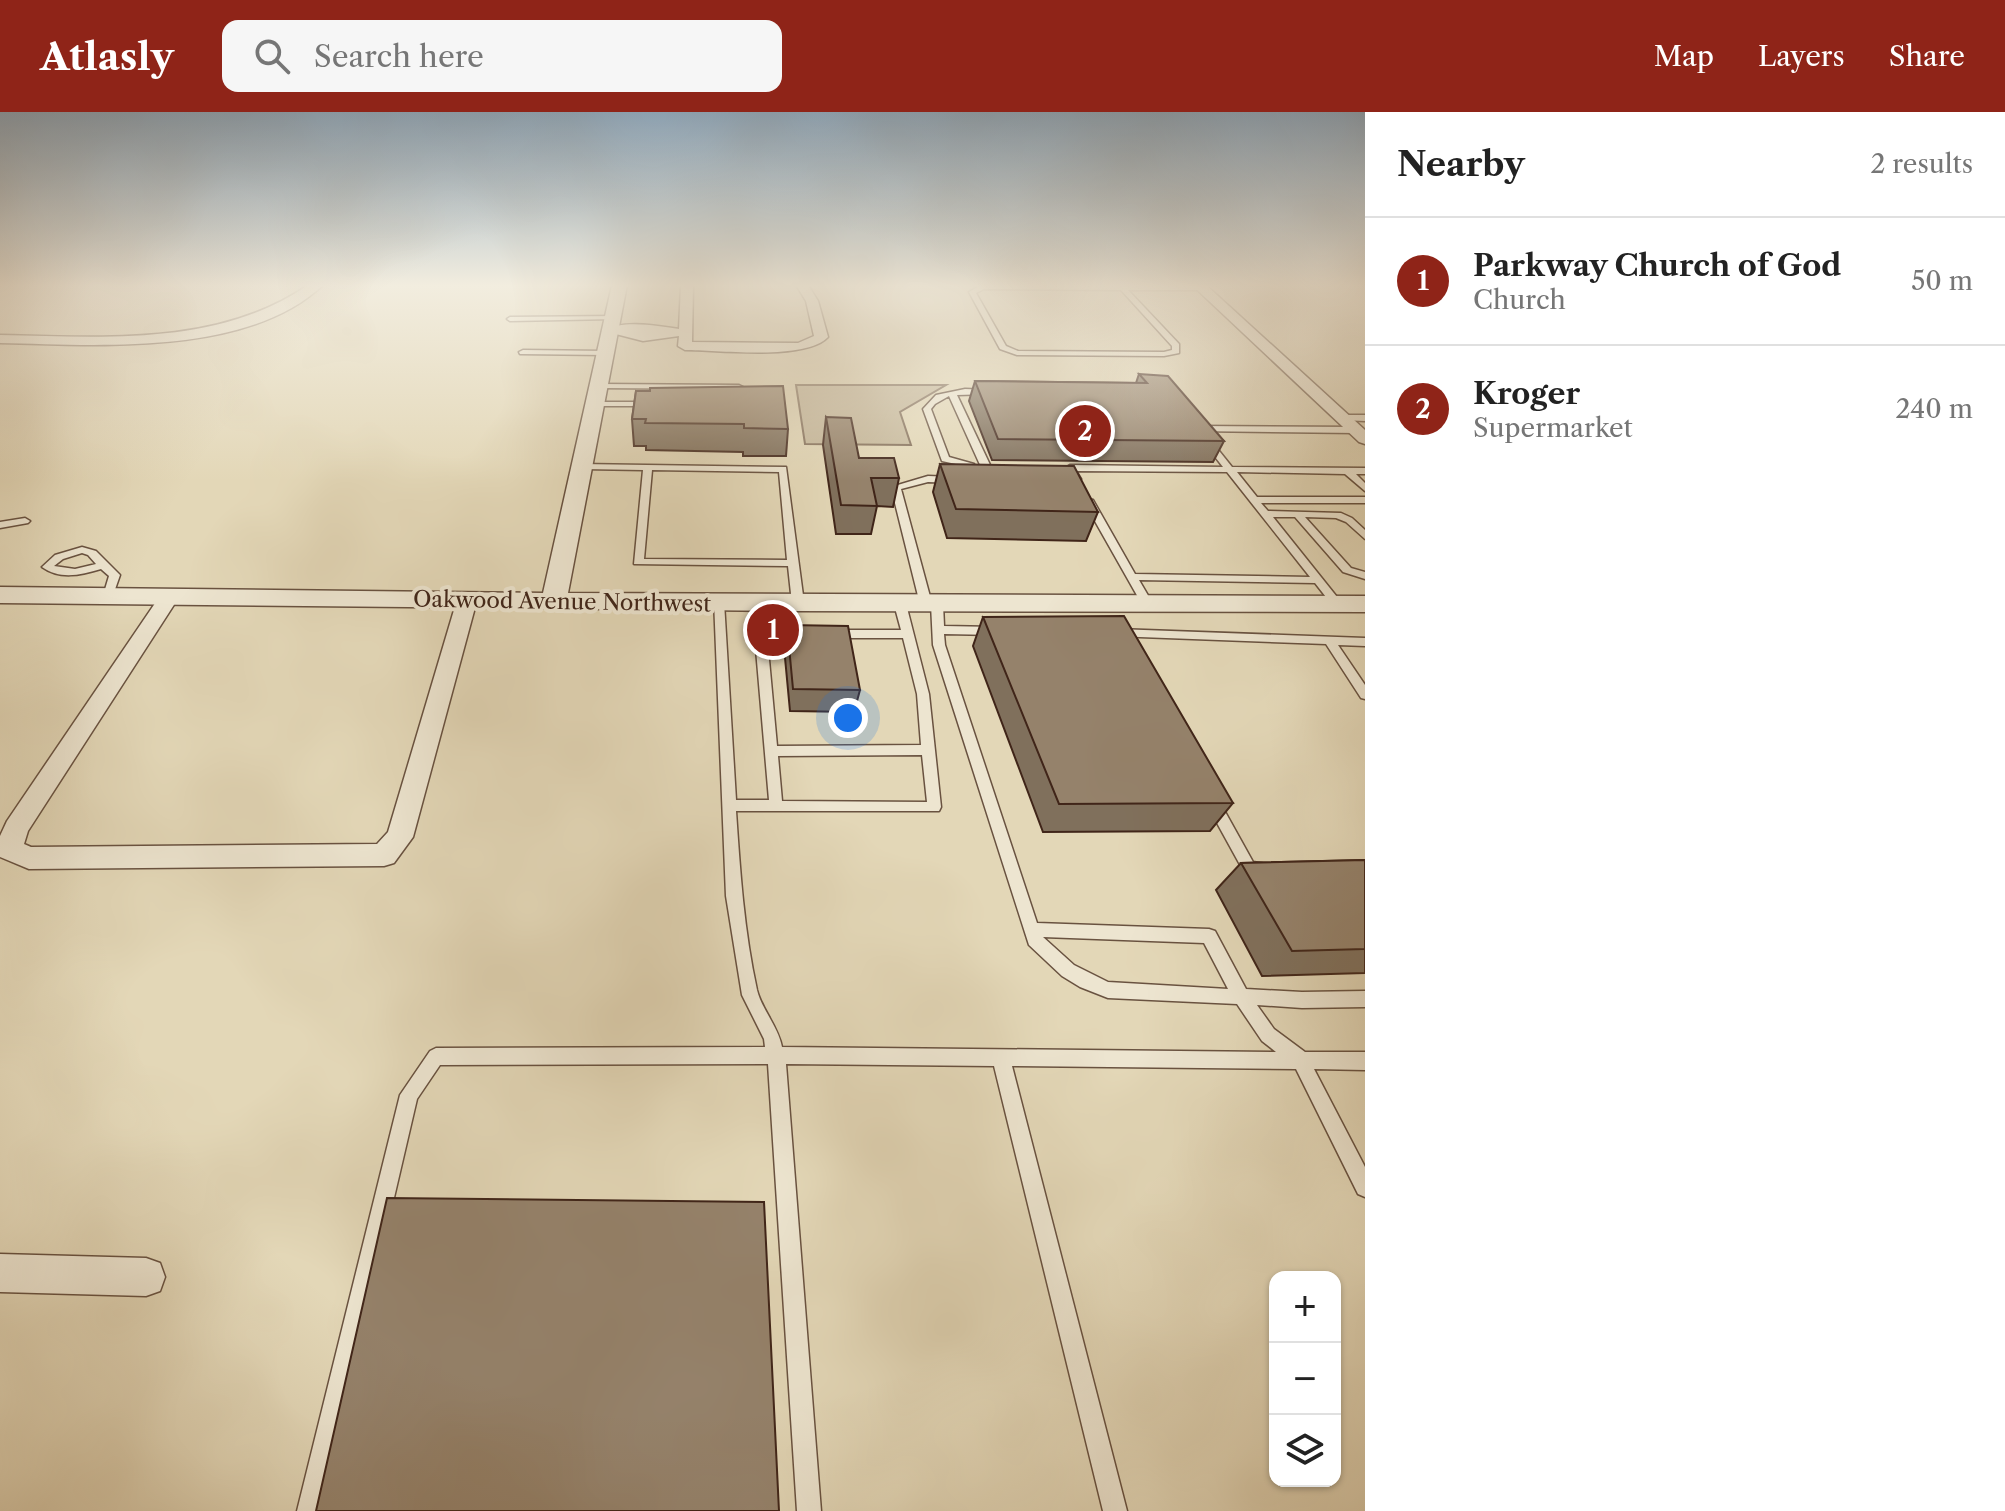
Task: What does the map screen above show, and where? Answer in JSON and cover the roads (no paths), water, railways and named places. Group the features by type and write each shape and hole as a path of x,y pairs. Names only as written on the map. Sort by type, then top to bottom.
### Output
{"street":[{"path":"1269,350 1343,418 1362,429"},
{"path":"554,601 606,353"},
{"name":"Oakwood Avenue Northwest","path":"0,595 932,604 1110,625 1147,604 1365,604"},
{"path":"169,597 16,828 9,849 29,858 384,855 400,837 467,600"},
{"path":"0,1273 146,1277"}],"lane":[{"path":"1011,350 1017,353 1164,354 1176,350"},
{"path":"523,352 606,353"},
{"path":"598,395 744,387"},
{"path":"1000,467 962,465 945,459 927,409 938,397 952,393 1001,392"},
{"path":"952,393 986,467"},
{"path":"598,395 657,404"},
{"path":"1187,417 1337,604"},
{"path":"1197,429 1362,429"},
{"path":"583,466 783,469 798,603"},
{"path":"648,467 638,562 793,563"},
{"path":"1056,468 1365,471"},
{"path":"1070,468 1147,604"},
{"path":"1348,471 1365,488"},
{"path":"973,481 928,479 896,487 940,630 939,645 1035,940 1053,962 1079,981 1108,990 1365,999"},
{"path":"1069,490 1082,490"},
{"path":"1254,500 1365,500"},
{"path":"1265,514 1338,515 1349,520 1365,536"},
{"path":"1297,514 1347,570 1365,576"},
{"path":"0,525 25,521"},
{"path":"103,565 115,575 108,596"},
{"path":"1132,577 1318,580"},
{"path":"718,602 734,896 750,995 772,1038 775,1055 809,1511"},
{"path":"758,603 776,806"},
{"path":"729,805 934,807 923,694 900,604"},
{"path":"1110,625 1365,642"},
{"path":"940,630 1014,631"},
{"path":"761,634 909,634"},
{"path":"1330,641 1365,695"},
{"path":"772,751 929,750"},
{"path":"1204,788 1249,868 1278,868"},
{"path":"1033,930 1209,936 1240,995 1268,1035 1300,1059 1365,1187"},
{"path":"309,1511 409,1095 436,1057 775,1055 1365,1061"},
{"path":"1001,1057 1115,1511"}],"place":[{"name":"Kroger","path":"1085,431"},
{"name":"Parkway Church of God","path":"773,630"}]}
